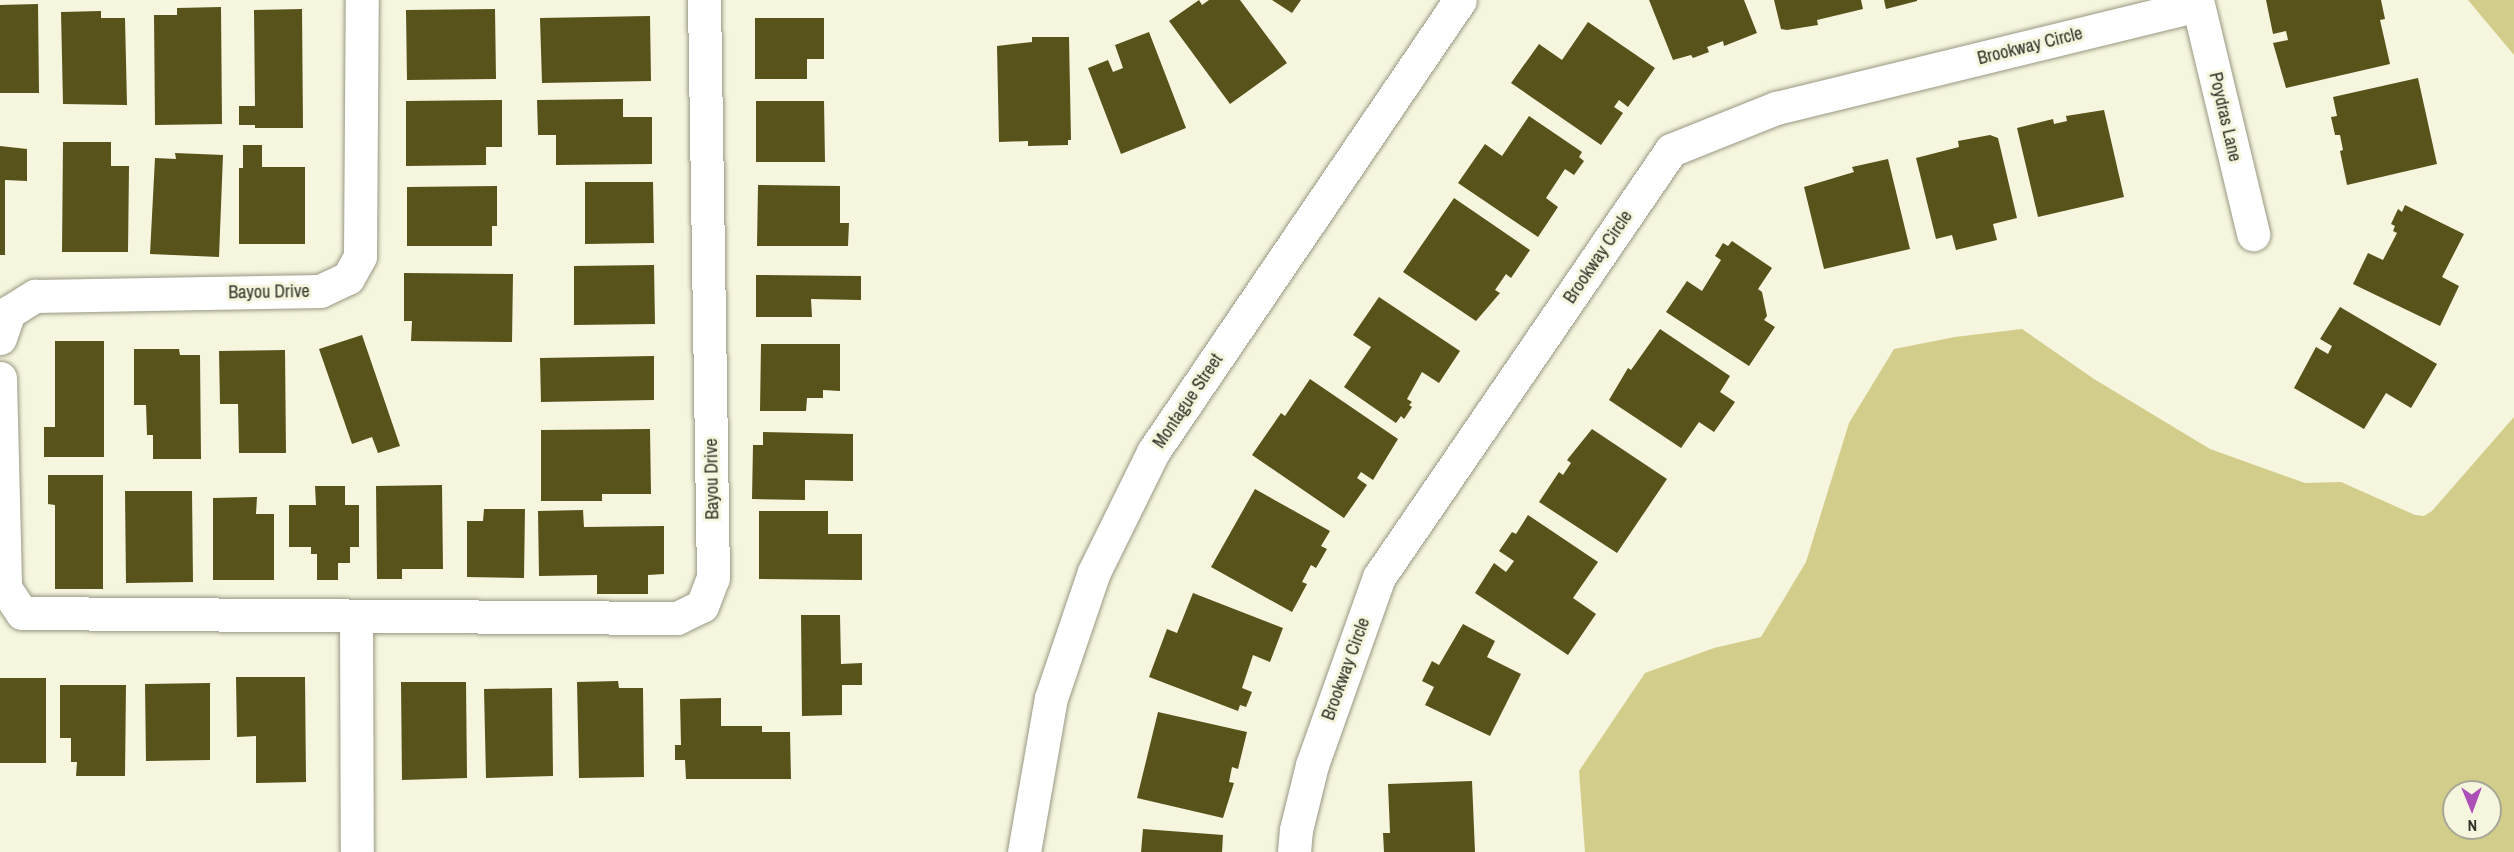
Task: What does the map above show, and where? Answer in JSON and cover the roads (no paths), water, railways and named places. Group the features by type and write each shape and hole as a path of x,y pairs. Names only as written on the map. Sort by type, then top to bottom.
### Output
{"street":[{"name":"Bayou Drive","path":"0,338 9,312 35,296 320,291 348,278 360,256 362,0"},
{"name":"Bayou Drive","path":"0,378 5,588 22,613 677,618 702,606 713,578 704,0"},
{"name":"Montague Street","path":"1024,852 1051,698 1094,572 1153,452 1460,0"},
{"name":"Poydras Lane","path":"2197,2 2253,234"},
{"name":"Brookway Circle","path":"1294,852 1296,830 1312,765 1379,577 1671,150 1776,108 2197,2"},
{"path":"356,617 357,852"}]}
